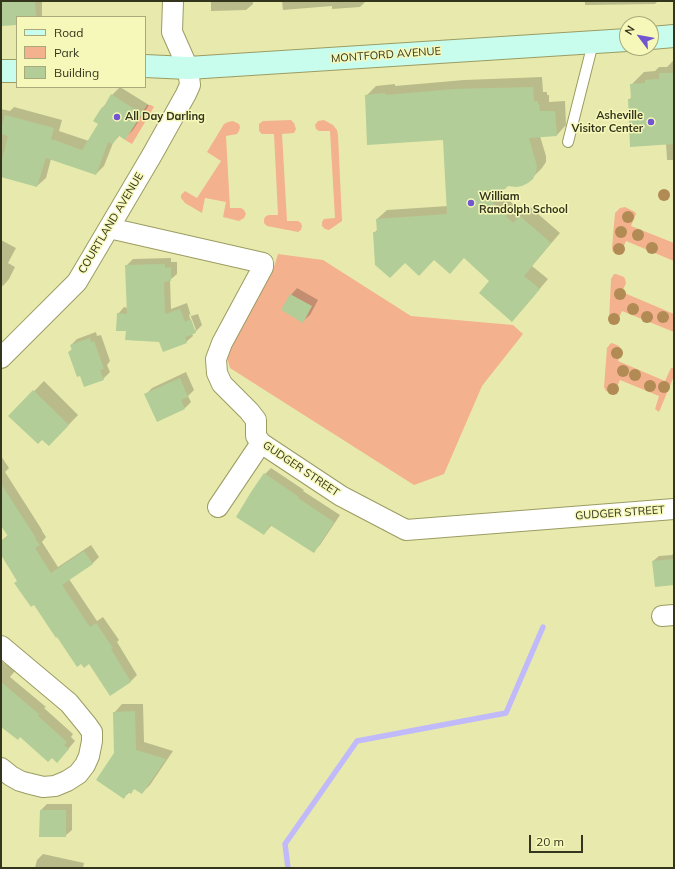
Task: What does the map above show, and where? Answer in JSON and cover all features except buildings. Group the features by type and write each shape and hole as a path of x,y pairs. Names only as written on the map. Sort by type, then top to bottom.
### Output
{"street":[{"path":"172,1 172,32 188,68"},
{"path":"659,37 674,36"},
{"name":"MONTFORD AVENUE","path":"146,66 188,68 619,40"},
{"name":"COURTLAND AVENUE","path":"1,358 76,282 152,155 186,94 190,85 188,68"},
{"path":"1,71 16,71"},
{"name":"GUDGER STREET","path":"109,228 262,263 263,267 222,343 216,359 217,373 222,384 256,420 256,436 261,443 341,496 406,530 674,509"},
{"path":"218,507 261,443"},
{"path":"1,646 69,703 88,725 92,732 89,756 85,765 78,774 55,786 43,787 27,783 1,768"}],"lane":[{"path":"568,142 593,42"}],"green space":[{"path":"147,105 154,107 132,144 125,140"},
{"path":"291,120 296,129 294,133 282,134 287,221 298,221 301,223 301,230 298,232 267,226 264,223 266,216 278,215 274,134 262,134 259,131 259,124 263,121"},
{"path":"324,120 333,125 337,130 338,135 342,221 329,230 322,226 322,222 324,219 335,218 330,131 319,131 316,129 315,125 318,121"},
{"path":"233,121 239,124 240,127 237,134 226,136 230,208 241,208 244,210 246,214 244,218 239,221 223,217 226,202 205,198 202,213 185,203 181,198 181,195 185,191 197,198 221,161 207,152 224,124"},
{"path":"625,207 636,214 631,226 674,243 674,261 626,241 621,253 618,254 613,252 612,248 615,213 620,208"},
{"path":"278,254 323,260 411,316 513,325 523,334 482,386 444,474 414,485 230,368 227,358 229,349 273,270"},
{"path":"614,274 624,277 625,279 626,283 622,292 674,314 674,332 622,311 617,322 613,323 609,321 611,279"},
{"path":"612,343 619,346 622,351 618,361 665,381 671,368 674,368 674,376 659,412 655,409 659,396 620,380 615,391 606,391 604,387 607,348"}],"waterway":[{"path":"288,868 285,844 357,741 506,713 543,627"}],"place":[{"name":"All Day Darling","path":"117,117"},
{"name":"Asheville Visitor Center","path":"651,122"},
{"name":"William Randolph School","path":"471,203"}]}
